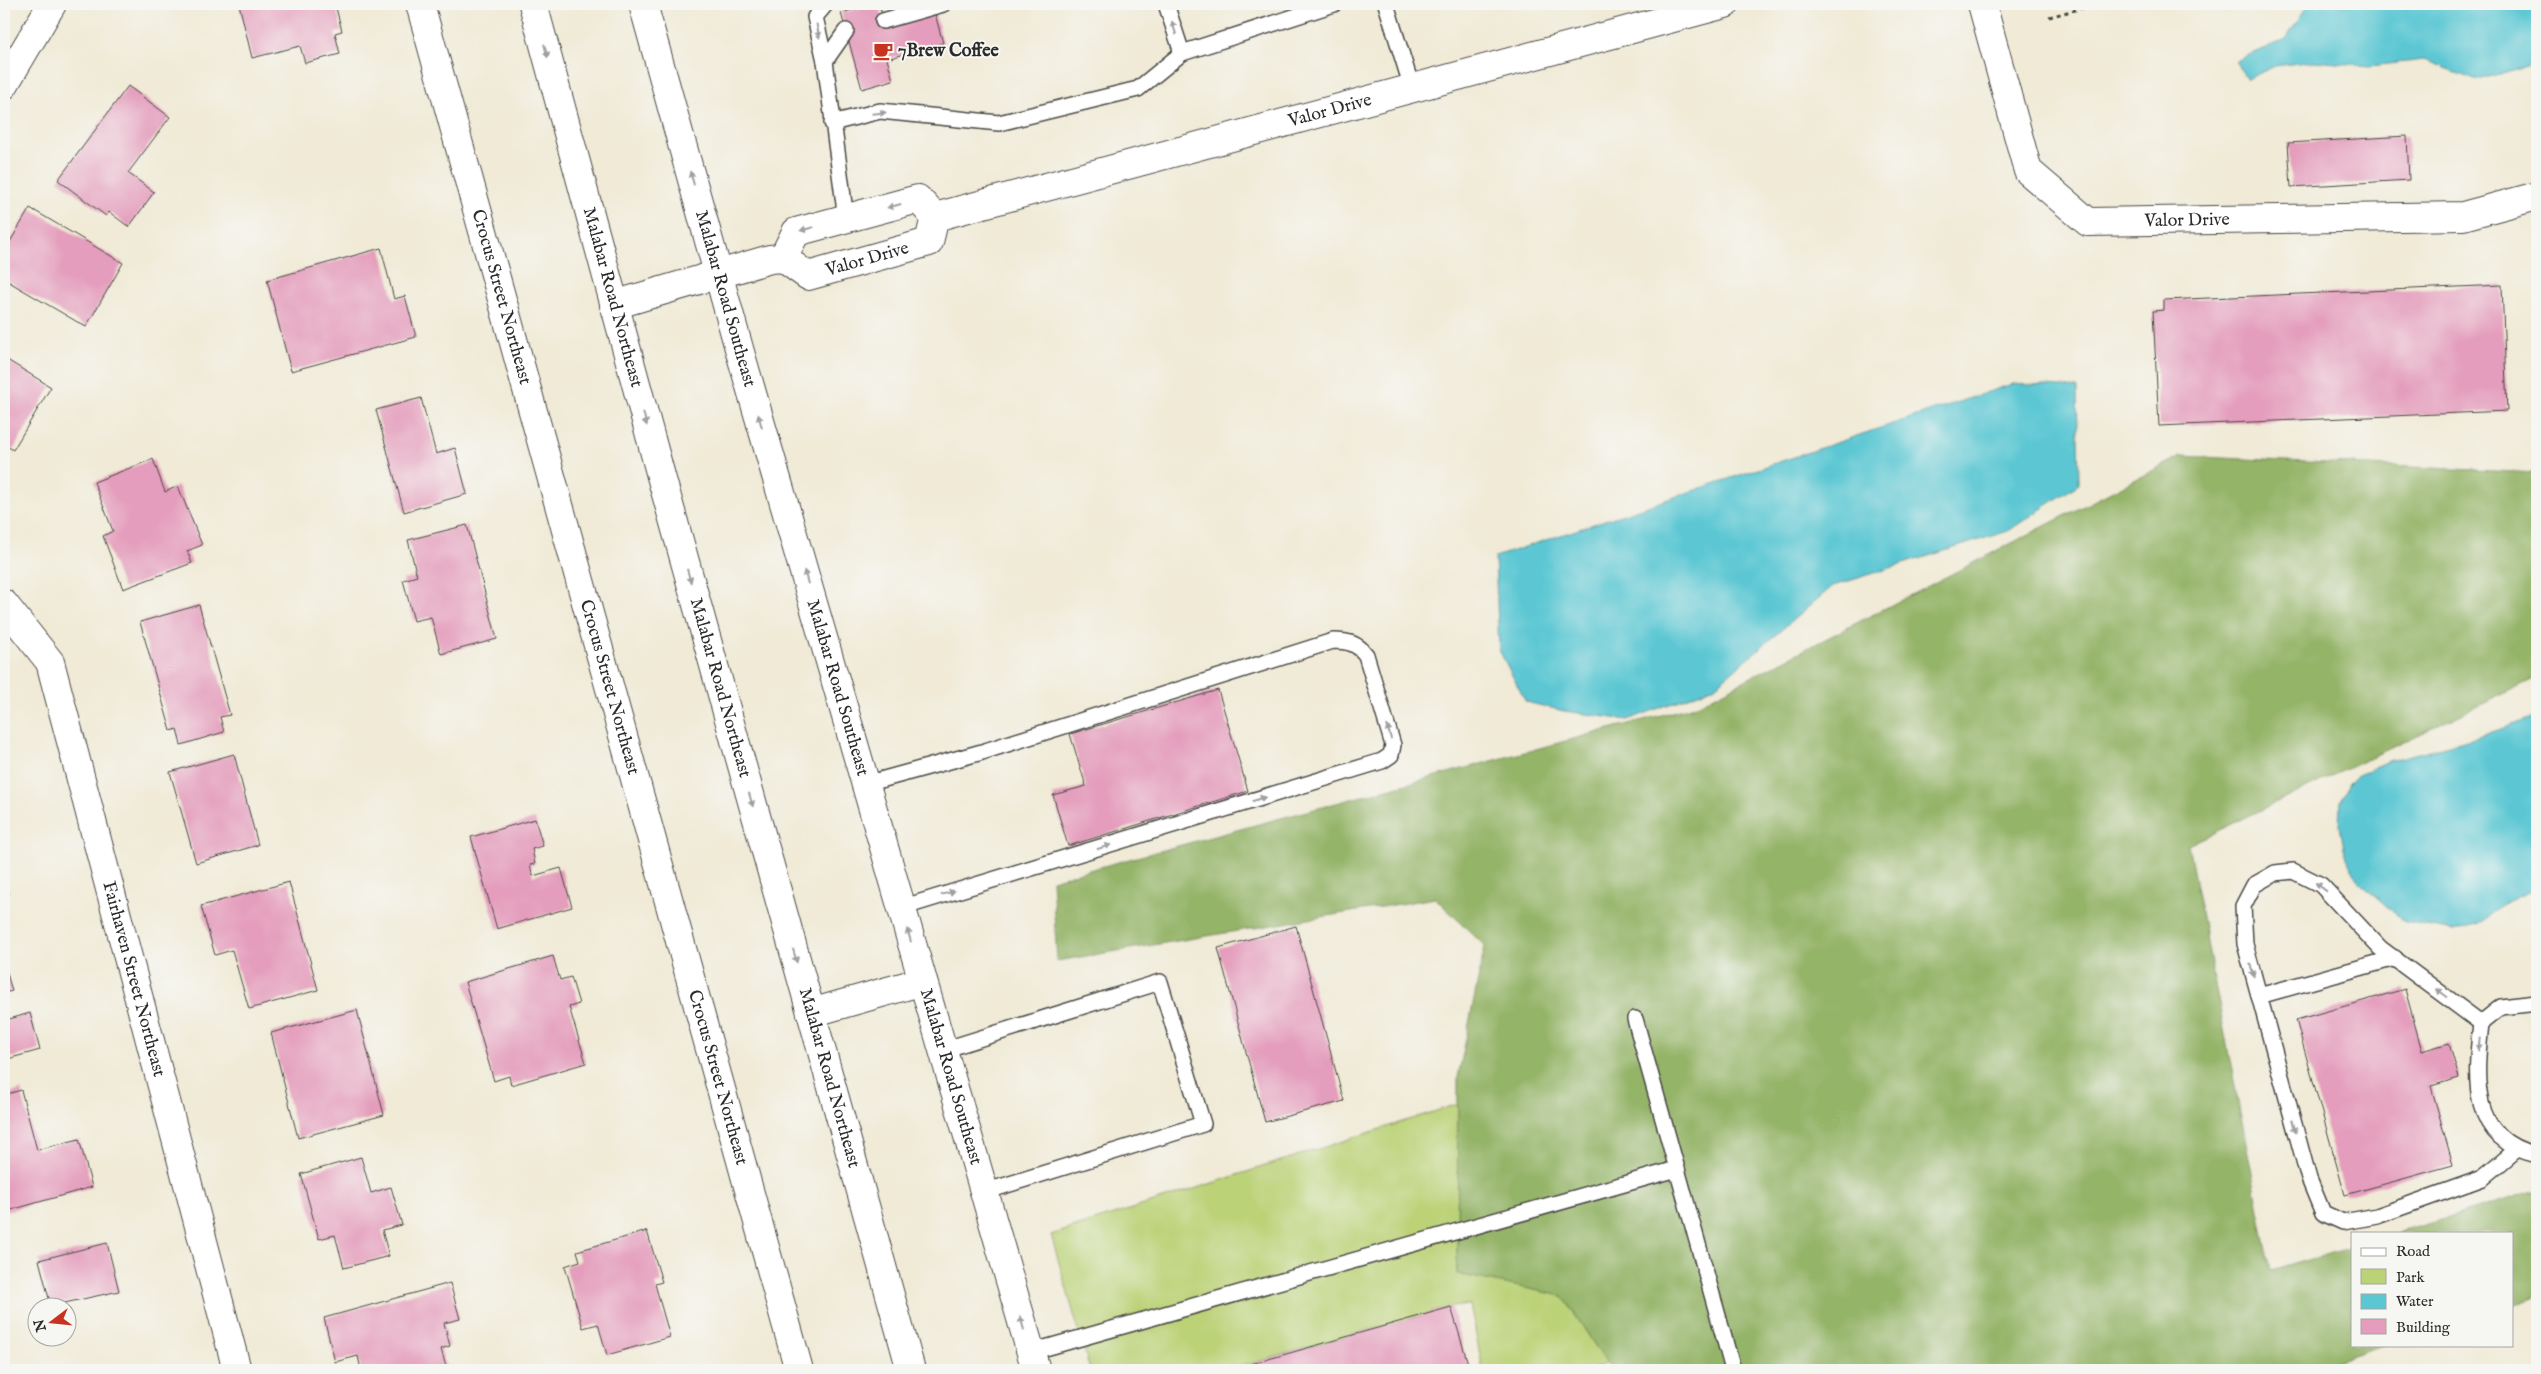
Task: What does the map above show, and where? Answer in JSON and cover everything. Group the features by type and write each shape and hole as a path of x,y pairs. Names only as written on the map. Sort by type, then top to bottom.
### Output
{"street":[{"path":"4,85 52,4"},
{"name":"Crocus Street Northeast","path":"420,4 799,1370"},
{"name":"Malabar Road Northeast","path":"533,4 614,305 911,1370"},
{"name":"Malabar Road Southeast","path":"643,4 719,276 901,908 1034,1361"},
{"name":"Valor Drive","path":"783,258 808,276 930,242 935,217 1725,4"},
{"name":"Valor Drive","path":"1982,4 2028,171 2088,222 2463,216 2537,196"},
{"path":"614,305 719,276 770,259 783,258 796,232 918,199 935,217"},
{"name":"Fairhaven Street Northeast","path":"4,604 50,662 237,1370"},
{"path":"811,1014 923,981"}],"lane":[{"path":"826,4 815,17 825,61 846,219"},
{"path":"883,21 943,4"},
{"path":"1166,4 1182,53"},
{"path":"832,123 880,111 999,123 1138,89 1182,53 1334,4"},
{"path":"1386,4 1412,88"},
{"path":"825,61 846,31"},
{"path":"866,784 982,752 1333,641 1346,641 1359,646 1366,655 1393,746 1390,754 1382,761 901,908"},
{"path":"2481,1023 2380,948 2321,885 2293,871 2275,874 2254,885 2243,906 2245,944 2309,1179 2323,1213 2343,1222 2377,1216 2483,1178 2516,1150"},
{"path":"2259,996 2395,958"},
{"path":"943,1050 1160,982 1203,1124 984,1192"},
{"path":"2537,1004 2501,1007 2481,1023 2477,1057 2478,1096 2490,1127 2516,1150 2537,1156"},
{"path":"1635,1020 1733,1370"},
{"path":"1034,1361 1677,1168"}],"path":[{"path":"2049,17 2097,4"}],"green space":[{"path":"2181,456 2537,473 2537,678 2188,845 2271,1271 2351,1247 2351,1346 2381,1346 2305,1370 1611,1370 1563,1296 1457,1274 1458,1077 1485,946 1435,898 1057,961 1052,880 1695,706"},
{"path":"1458,1104 1457,1273 1563,1296 1607,1364 1587,1370 1483,1370 1470,1305 1451,1307 1228,1370 1090,1370 1051,1235"},
{"path":"2537,1190 2537,1297 2514,1304 2514,1232 2401,1232"}],"water":[{"path":"2308,4 2537,4 2537,63 2478,80 2424,60 2370,66 2314,61 2275,66 2247,79 2235,61 2286,39"},
{"path":"2012,384 2077,388 2079,484 2008,531 1833,586 1714,687 1628,720 1564,711 1526,702 1499,650 1495,557"},
{"path":"2537,716 2536,889 2501,905 2483,922 2453,931 2405,922 2359,882 2346,858 2340,827 2341,801 2349,783 2356,776 2388,761 2475,738"}],"building":[{"path":"239,4 335,4 342,31 335,33 340,54 305,63 300,46 252,58"},
{"name":"7Brew Coffee","path":"879,4 886,28 935,14 943,43 887,59 893,80 862,89 841,13"},
{"path":"128,86 170,117 128,173 154,192 129,227 109,212 106,216 58,180"},
{"path":"2407,136 2409,180 2291,187 2288,143"},
{"path":"30,208 123,263 86,327 4,279 4,252"},
{"path":"381,248 394,299 405,296 416,337 291,371 267,280"},
{"path":"2502,285 2507,411 2159,426 2153,311 2164,310 2164,300"},
{"path":"4,358 51,387 13,450 4,444"},
{"path":"421,398 436,454 455,448 467,494 404,512 376,410"},
{"path":"153,459 165,492 178,486 202,545 187,551 192,563 123,589 103,536 113,531 94,482"},
{"path":"467,525 497,639 441,654 431,617 414,621 403,580 417,576 408,540"},
{"path":"199,605 230,715 220,717 224,732 181,745 177,729 171,731 140,622"},
{"path":"1218,690 1248,791 1068,846 1053,795 1086,786 1070,734"},
{"path":"234,754 258,845 196,863 170,772"},
{"path":"535,819 543,846 532,849 535,864 530,865 533,876 561,868 572,907 497,929 471,837"},
{"path":"4,875 9,894 4,895"},
{"path":"289,882 318,990 249,1009 232,950 215,955 201,906"},
{"path":"1296,926 1344,1101 1265,1122 1218,948"},
{"path":"553,956 560,980 571,977 579,1004 569,1007 586,1063 511,1085 509,1076 494,1081 465,982"},
{"path":"4,963 12,991 4,993"},
{"path":"2405,989 2422,1051 2449,1043 2459,1078 2431,1086 2453,1165 2345,1195 2296,1020"},
{"path":"357,1010 384,1115 298,1138 271,1033"},
{"path":"30,1013 40,1050 4,1060 4,1014 6,1020"},
{"path":"21,1090 37,1150 79,1139 92,1187 4,1212 4,1095"},
{"path":"361,1157 371,1193 391,1187 402,1225 382,1230 389,1256 344,1268 335,1235 319,1239 301,1174"},
{"path":"647,1231 662,1282 655,1284 670,1337 607,1355 598,1324 583,1328 565,1266 580,1261 577,1251"},
{"path":"107,1243 119,1291 78,1300 78,1296 48,1296 39,1260"},
{"path":"450,1283 460,1319 444,1323 450,1346 441,1349 447,1370 361,1370 358,1356 335,1362 324,1318"},
{"path":"1451,1307 1470,1370 1230,1370"},
{"path":"687,1366 689,1370 674,1370"}],"place":[{"name":"7Brew Coffee","path":"883,51"}]}
